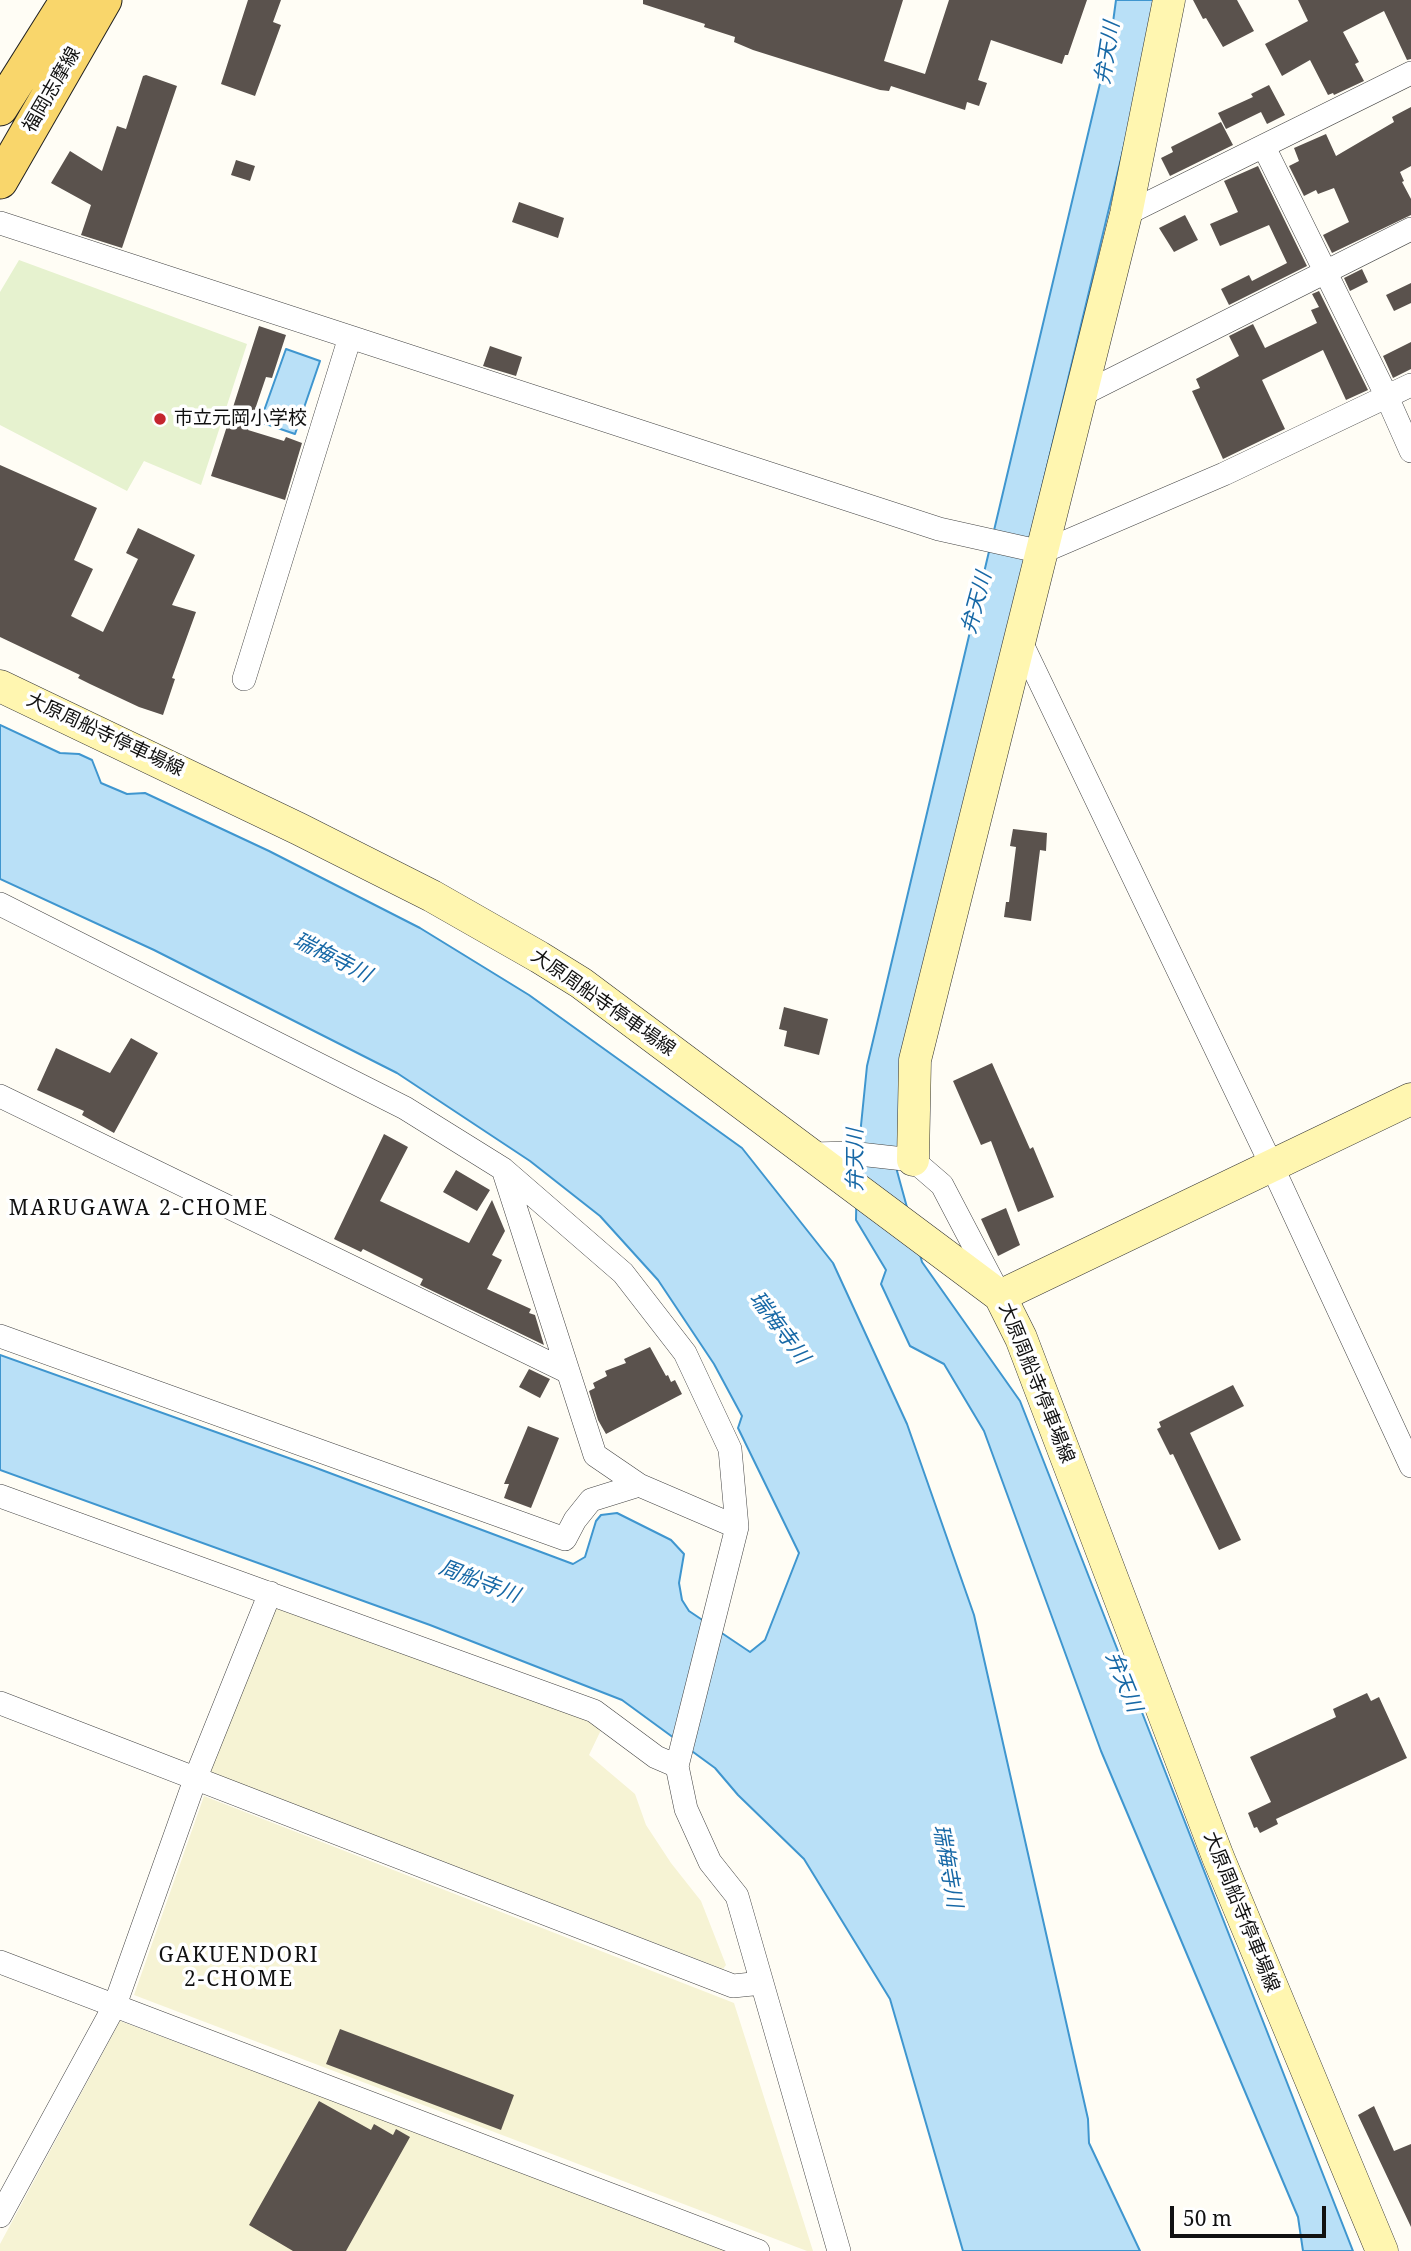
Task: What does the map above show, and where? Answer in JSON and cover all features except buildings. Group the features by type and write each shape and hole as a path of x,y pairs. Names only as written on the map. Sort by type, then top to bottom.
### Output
{"main road":[{"name":"福岡志摩線","path":"0,108 68,0"},
{"name":"福岡志摩線","path":"0,181 104,0"},
{"path":"913,1160 915,1060 1126,215 1167,1"},
{"name":"大原周船寺停車場線","path":"0,686 311,835 432,896 528,950 581,983 813,1154 851,1168 970,1273 1000,1296 1021,1338 1218,1857 1382,2251"},
{"path":"1000,1296 1411,1099"}],"street":[{"path":"1126,215 1410,75"},
{"path":"1264,147 1411,451"},
{"path":"0,223 926,524 1042,552 1224,474 1411,385"},
{"path":"1081,395 1411,229"},
{"path":"244,679 351,337"},
{"path":"1020,640 1271,1164 1411,1466"},
{"path":"0,904 405,1108 503,1169 623,1273 685,1353 730,1449 737,1527 677,1766 686,1809 710,1862 737,1896 839,2251"},
{"path":"0,1096 568,1372"},
{"path":"851,1168 913,1160 942,1185 1000,1296"},
{"path":"503,1169 595,1455 639,1485 737,1527"},
{"path":"0,1336 565,1539 575,1520 591,1500 639,1485"},
{"path":"0,1496 594,1711 656,1757 677,1766"},
{"path":"0,2216 115,2005 196,1777 270,1592"},
{"path":"0,1703 733,1986 762,1983"},
{"path":"0,1962 758,2251"}],"shaded area":[{"path":"281,1607 590,1719 601,1730 589,1755 635,1794 646,1825 701,1901 726,1965 723,1969 210,1773 275,1608"},
{"path":"204,1796 734,2003 813,2251 807,2251 134,1995"},
{"path":"120,2021 732,2251 0,2251 0,2244"}],"green space":[{"path":"19,260 247,344 201,485 144,461 127,491 0,425 0,292"}],"water":[{"name":"弁天川","path":"1116,0 1154,0 1155,17 903,1066 897,1171 922,1262 1020,1401 1353,2251 1303,2251 1298,2217 1101,1751 984,1431 944,1364 910,1346 881,1284 886,1270 856,1220 857,1165 867,1066 1111,37"},
{"path":"286,349 320,361 295,434 260,422"},
{"path":"0,725 60,753 79,754 92,760 101,783 127,794 145,793 269,851 420,928 529,995 742,1148 833,1263 907,1424 974,1615 1088,2119 1089,2143 1140,2251 963,2251 890,1999 804,1859 738,1795 715,1768 622,1700 430,1625 0,1470 0,1355 311,1466 573,1564 585,1557 596,1521 601,1515 617,1513 671,1540 684,1554 679,1583 682,1600 689,1611 750,1652 765,1640 799,1553 738,1428 742,1416 714,1364 658,1280 600,1216 530,1161 397,1073 154,950 0,879"}],"place":[{"name":"市立元岡小学校","path":"160,419"}],"district":[{"name":"MARUGAWA 2-CHOME","path":"139,1209"},
{"name":"GAKUENDORI 2-CHOME","path":"239,1968"}],"water label":[{"name":"瑞梅寺川","path":"332,958"},
{"name":"瑞梅寺川","path":"779,1328"},
{"name":"周船寺川","path":"479,1582"},
{"name":"瑞梅寺川","path":"947,1866"}]}
